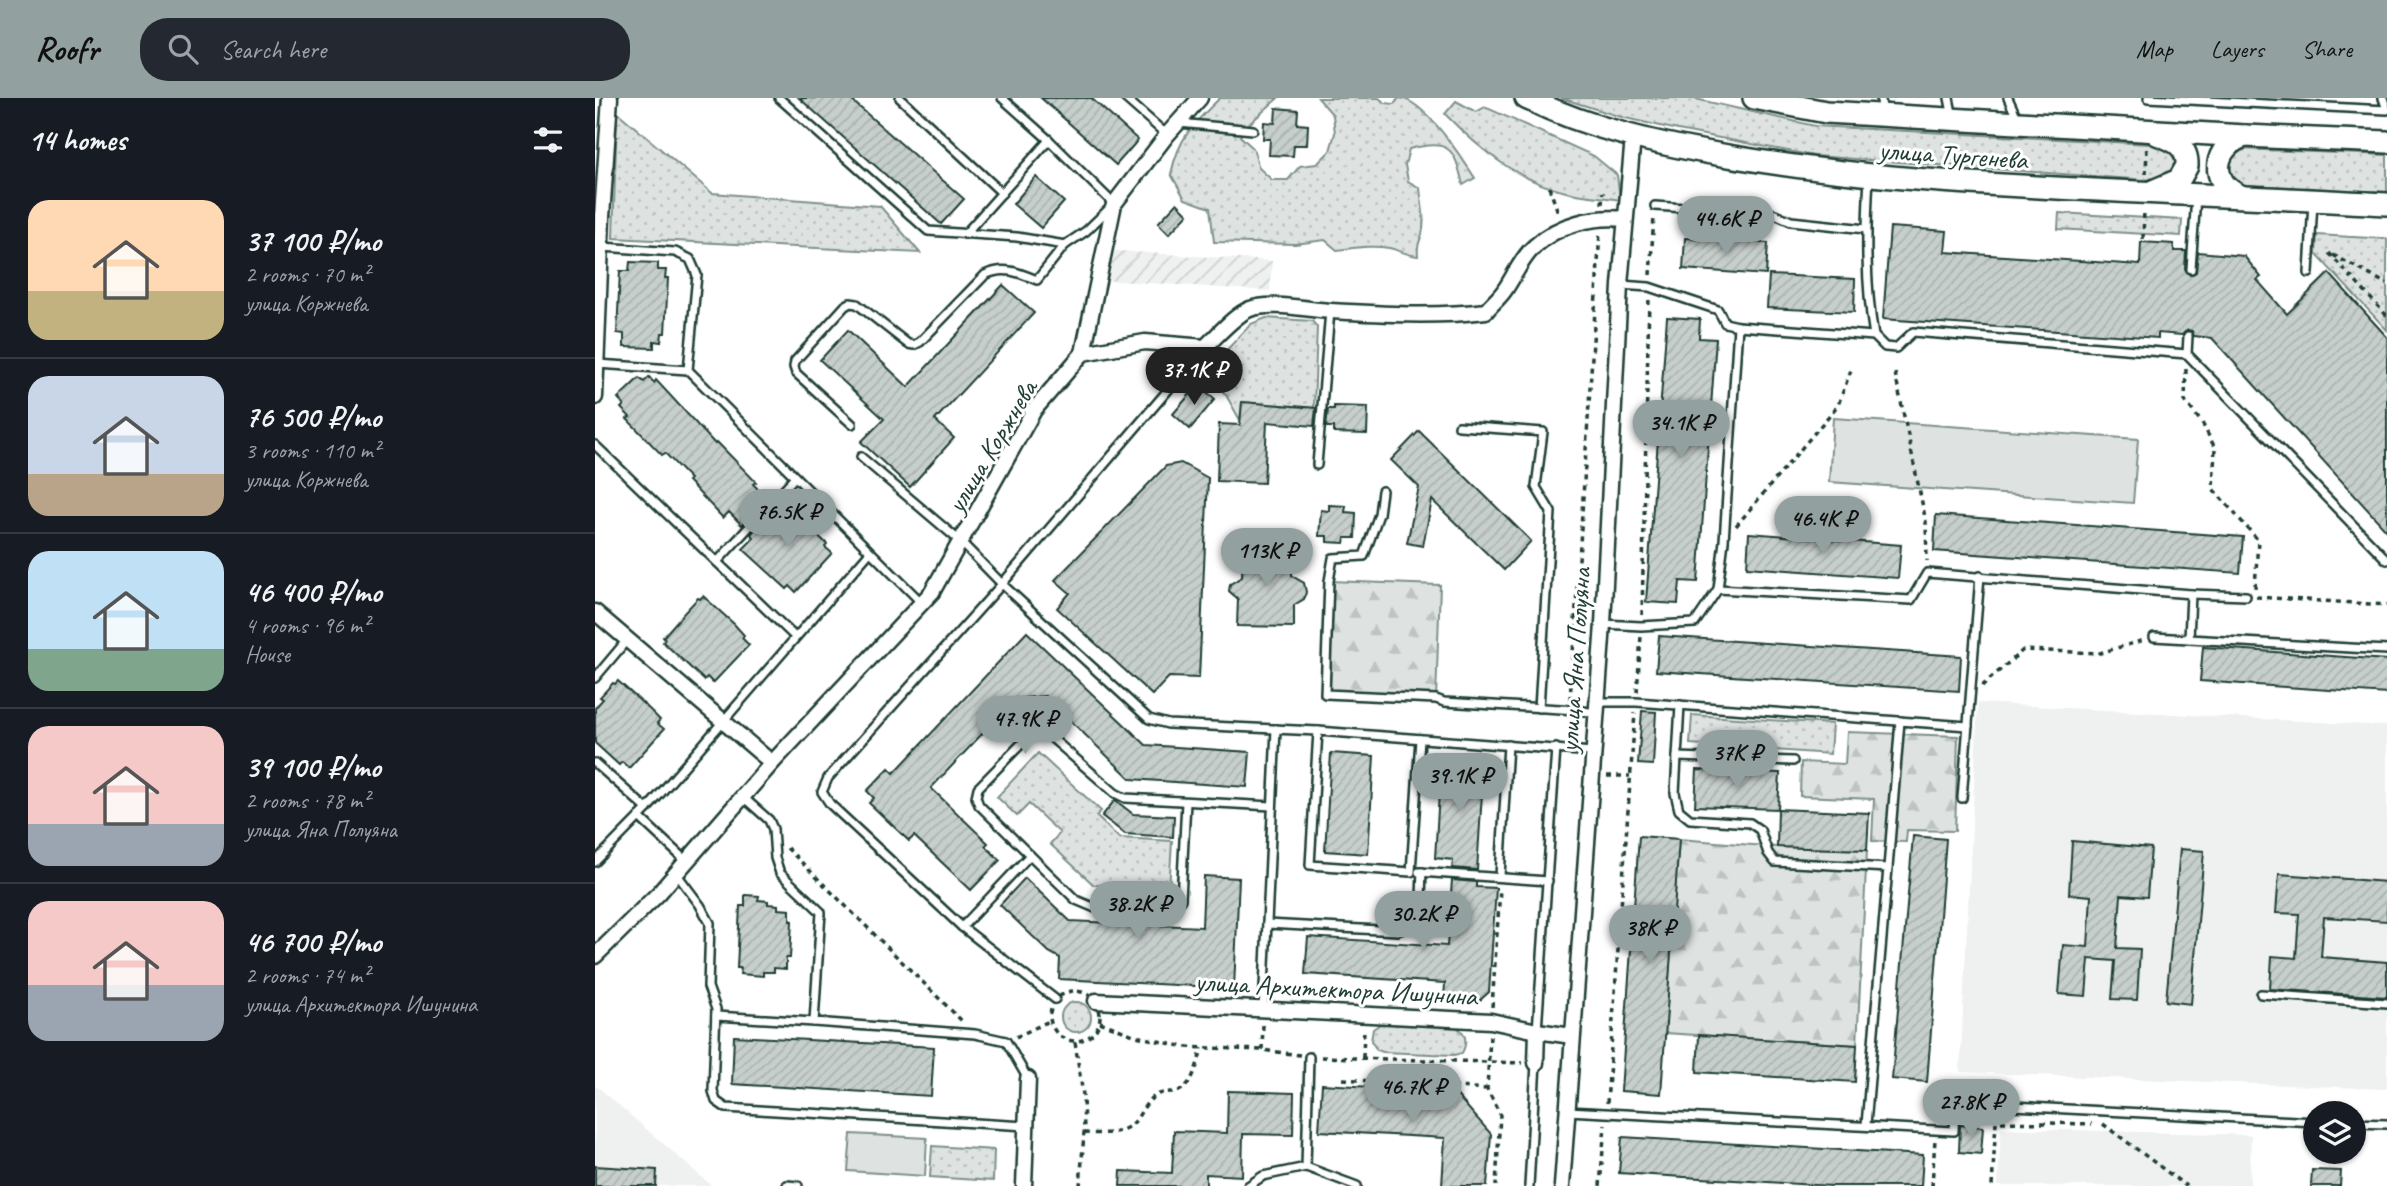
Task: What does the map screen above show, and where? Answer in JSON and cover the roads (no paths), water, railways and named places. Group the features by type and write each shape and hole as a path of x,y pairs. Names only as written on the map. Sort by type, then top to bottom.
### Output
{"main road":[{"name":"улица Тургенева","path":"1526,98 1568,117 1633,137 1732,157 1869,177 2145,194 2387,204"},
{"name":"улица Тургенева","path":"1754,98 1826,112 1881,106 1951,108 2020,123 2147,137 2245,136 2387,142"},
{"path":"2241,196 2224,185 2218,162 2227,145 2245,136"},
{"path":"2145,194 2179,180 2187,166 2185,151 2180,145 2147,137"}],"street":[{"path":"595,397 610,98"},
{"path":"1200,98 1167,135 1114,204 1083,353 1145,342 1205,346 1250,309 1276,307 1329,311 1486,311 1503,293 1533,247 1563,227 1601,218 1625,219"},
{"name":"улица Яна Полуяна","path":"1562,1186 1603,624 1620,285 1633,137"},
{"name":"улица Коржнева","path":"595,956 676,873 772,763 932,592 1034,411 1083,353"},
{"path":"595,612 772,763"},
{"name":"улица Архитектора Ишунина","path":"1096,1001 1491,1021 1572,1036"},
{"path":"1536,1063 1537,1031"},
{"path":"1024,1186 1028,1079"}],"lane":[{"path":"779,98 928,231 1017,237 1065,245"},
{"path":"900,98 1002,193"},
{"path":"852,424 796,373 794,367 795,361 845,306 850,303 857,304 908,344 914,345 985,275 1007,270 1037,280 1065,245 1086,231 1114,204 1002,98"},
{"path":"1125,98 1167,135"},
{"path":"1951,108 1957,98"},
{"path":"2008,98 2020,123"},
{"path":"2148,98 2387,110 2383,98"},
{"path":"1179,123 1253,130"},
{"path":"965,234 1049,140"},
{"path":"1869,177 1866,229 1869,306 1874,336 1885,347 1896,348 1913,332 2187,354 2387,560"},
{"path":"2192,268 2196,195"},
{"path":"2309,273 2313,200"},
{"path":"1655,206 1775,214 1791,221 1866,229"},
{"path":"602,247 675,252 690,259 697,275 688,370"},
{"path":"1620,285 1649,287 1718,310 1725,323 1738,326 1874,336"},
{"path":"1317,465 1329,311"},
{"path":"1603,624 1641,626 1695,623 1719,589 1738,326"},
{"path":"2187,354 2188,336"},
{"path":"1055,999 962,927 830,804 822,792 828,778 1002,584 1205,346"},
{"path":"597,364 688,370 922,604"},
{"path":"1459,426 1543,432 1536,487 1551,512 1539,708"},
{"path":"595,445 795,637"},
{"path":"861,457 961,542 1002,584 1149,719 1168,724 1420,738 1593,752"},
{"path":"717,562 795,477"},
{"path":"1381,491 1379,514 1364,556 1333,558 1329,580 1325,694 1436,699 1444,702 1570,710 1636,702 1968,726"},
{"path":"595,862 647,809 870,552"},
{"path":"1719,589 1911,600 1927,573 2246,597"},
{"path":"1962,798 1980,576"},
{"path":"2189,639 2191,594"},
{"path":"2154,637 2387,650"},
{"path":"595,678 627,640"},
{"path":"1680,705 1675,793 1679,810 1690,819 1750,823 1760,830 1768,853 1775,862 1888,868"},
{"path":"1866,1125 1900,721"},
{"path":"1263,1009 1276,729"},
{"path":"1318,732 1310,865 1548,880"},
{"path":"1186,802 1181,899 1177,906 1169,911 1095,908 1076,900 979,805 976,797 978,788 1030,734 1047,733 1115,793 1125,798 1272,806"},
{"path":"1411,872 1420,738"},
{"path":"1500,876 1508,745"},
{"path":"1537,1031 1556,748"},
{"path":"1677,757 1793,761"},
{"path":"595,763 647,809"},
{"path":"743,797 769,820 774,836 775,858 781,873 821,912 814,1022"},
{"path":"639,817 686,861"},
{"path":"962,927 1030,855"},
{"path":"1267,923 1398,931 1410,926 1419,916 1422,872"},
{"path":"676,873 701,905 710,923 708,987 716,1009 713,1091 716,1101 726,1108 1027,1126"},
{"path":"2261,994 2387,1003"},
{"path":"716,1016 975,1034 1006,1041 1028,1079"},
{"path":"1306,1167 1309,1057"},
{"path":"1529,1186 1536,1063"},
{"path":"1567,1111 1954,1131 1955,1103 2303,1121"},
{"path":"2366,1123 2387,1124"},
{"path":"1248,1186 1263,1176 1306,1167 1357,1186"},
{"path":"787,1185 798,1186"}]}
